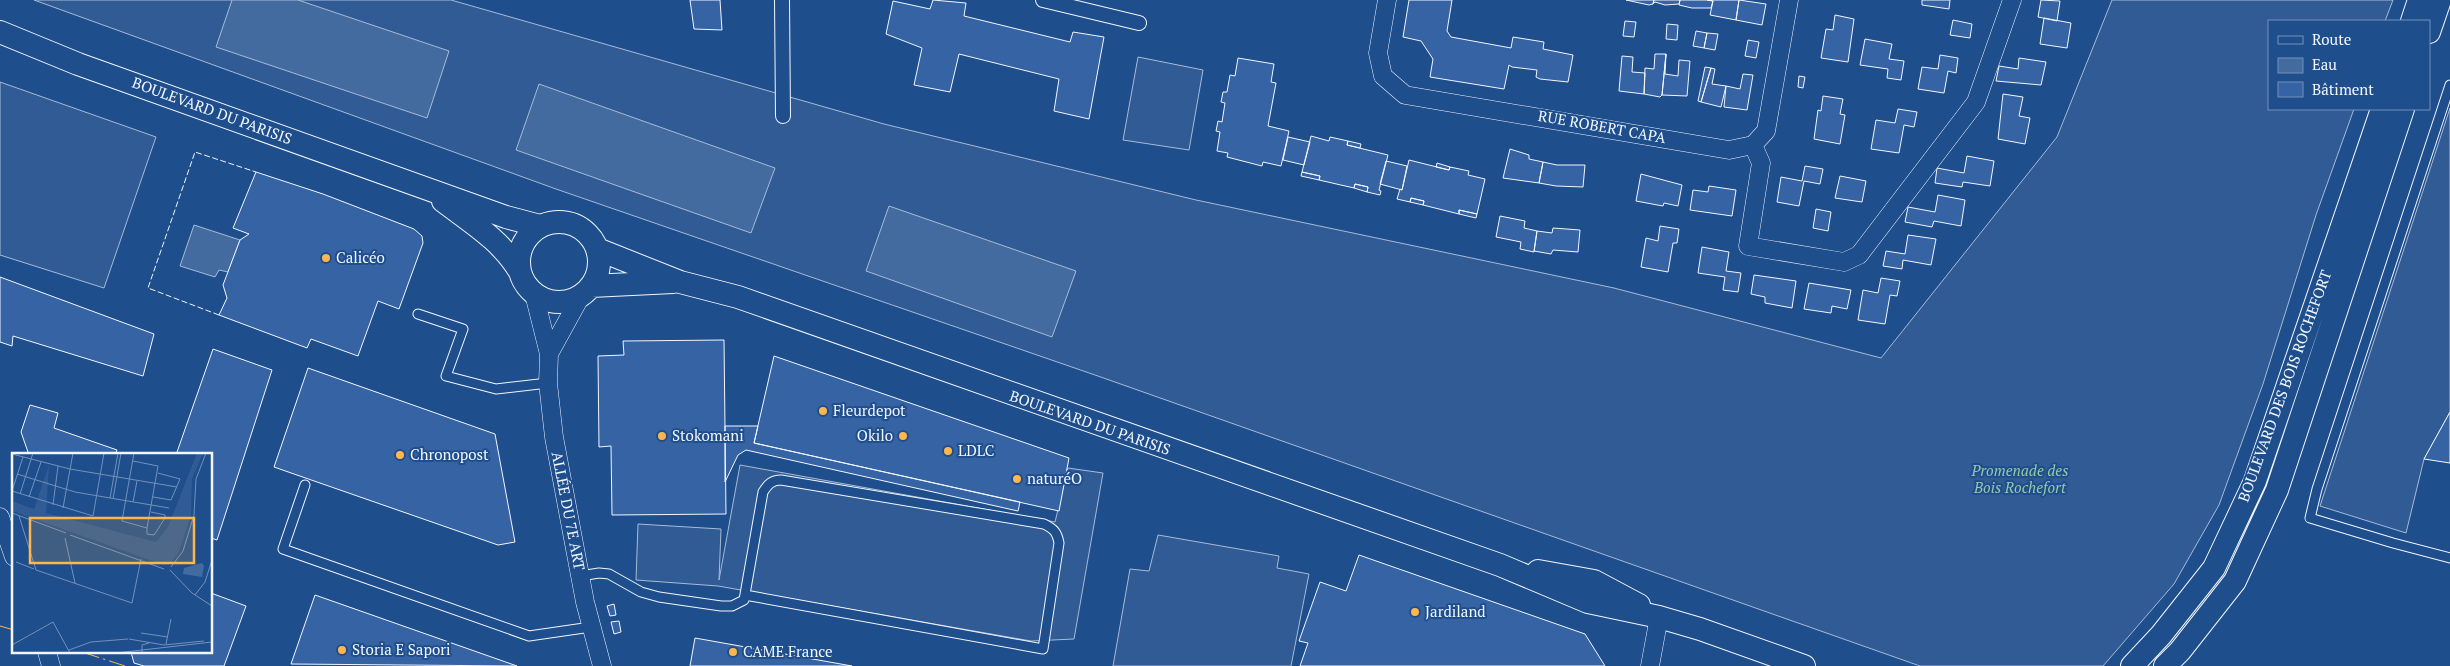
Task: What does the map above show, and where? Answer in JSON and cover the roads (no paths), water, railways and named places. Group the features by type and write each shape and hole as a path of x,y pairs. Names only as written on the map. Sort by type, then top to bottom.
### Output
{"street":[{"path":"782,0 783,116"},
{"path":"1043,0 1139,23"},
{"name":"RUE ROBERT CAPA","path":"1387,0 1378,53 1383,76 1405,95 1729,150 1753,145"},
{"path":"1789,0 1766,130 1753,145 1762,163 1748,246 1844,262 1859,255 1976,102 2012,0"},
{"path":"2412,20 2419,0"},
{"path":"2430,29 2440,0"},
{"name":"BOULEVARD DU PARISIS","path":"0,32 78,64 506,217 540,226"},
{"name":"BOULEVARD DES BOIS ROCHEFORT","path":"2132,666 2162,635 2214,568 2255,481 2382,110"},
{"name":"BOULEVARD DES BOIS ROCHEFORT","path":"2165,666 2180,651 2234,581 2277,490 2403,110"},
{"name":"BOULEVARD DU PARISIS","path":"425,187 497,242 510,255 520,272"},
{"path":"560,222 580,228 590,236 597,249 599,262 597,275 587,290 571,300 559,302 546,300 534,294 525,284 520,272 519,259 522,246 529,235 540,226 560,222"},
{"name":"BOULEVARD DU PARISIS","path":"597,249 680,282 738,297 1500,565 1588,602 1659,617 1723,636 1804,666"},
{"name":"BOULEVARD DU PARISIS","path":"587,290 680,282"},
{"name":"ALLÉE DU 7E ART","path":"549,354 587,290"},
{"name":"ALLÉE DU 7E ART","path":"534,294 549,354 548,382 554,437 580,576 602,666"},
{"path":"0,517 12,551"},
{"path":"1650,666 1659,617"}],"lane":[{"path":"2450,85 2316,489 2310,518 2450,558"},
{"path":"418,314 462,329 446,376 496,390 548,382"},
{"path":"580,576 599,573 609,574 641,592 721,606 738,604 744,600 763,492 768,484 774,480 1044,524 1054,529 1059,544 1043,650 745,595"},
{"path":"305,485 283,549 529,636 591,627"}],"water":[{"path":"232,0 298,0 449,51 427,118 216,47"},
{"path":"539,84 775,168 751,233 516,150"},
{"path":"889,206 1076,271 1052,337 866,271"},
{"path":"194,225 240,240 228,272 219,270 215,277 180,266"}],"place":[{"name":"Calicéo","path":"326,258"},
{"name":"Fleurdepot","path":"823,411"},
{"name":"Stokomani","path":"662,436"},
{"name":"Okilo","path":"903,436"},
{"name":"LDLC","path":"948,451"},
{"name":"Chronopost","path":"400,455"},
{"name":"naturéO","path":"1017,479"},
{"name":"Jardiland","path":"1415,612"},
{"name":"Storia E Sapori","path":"342,650"},
{"name":"CAME France","path":"733,652"}],"park label":[{"name":"Promenade des Bois Rochefort","path":"2020,480"}]}
